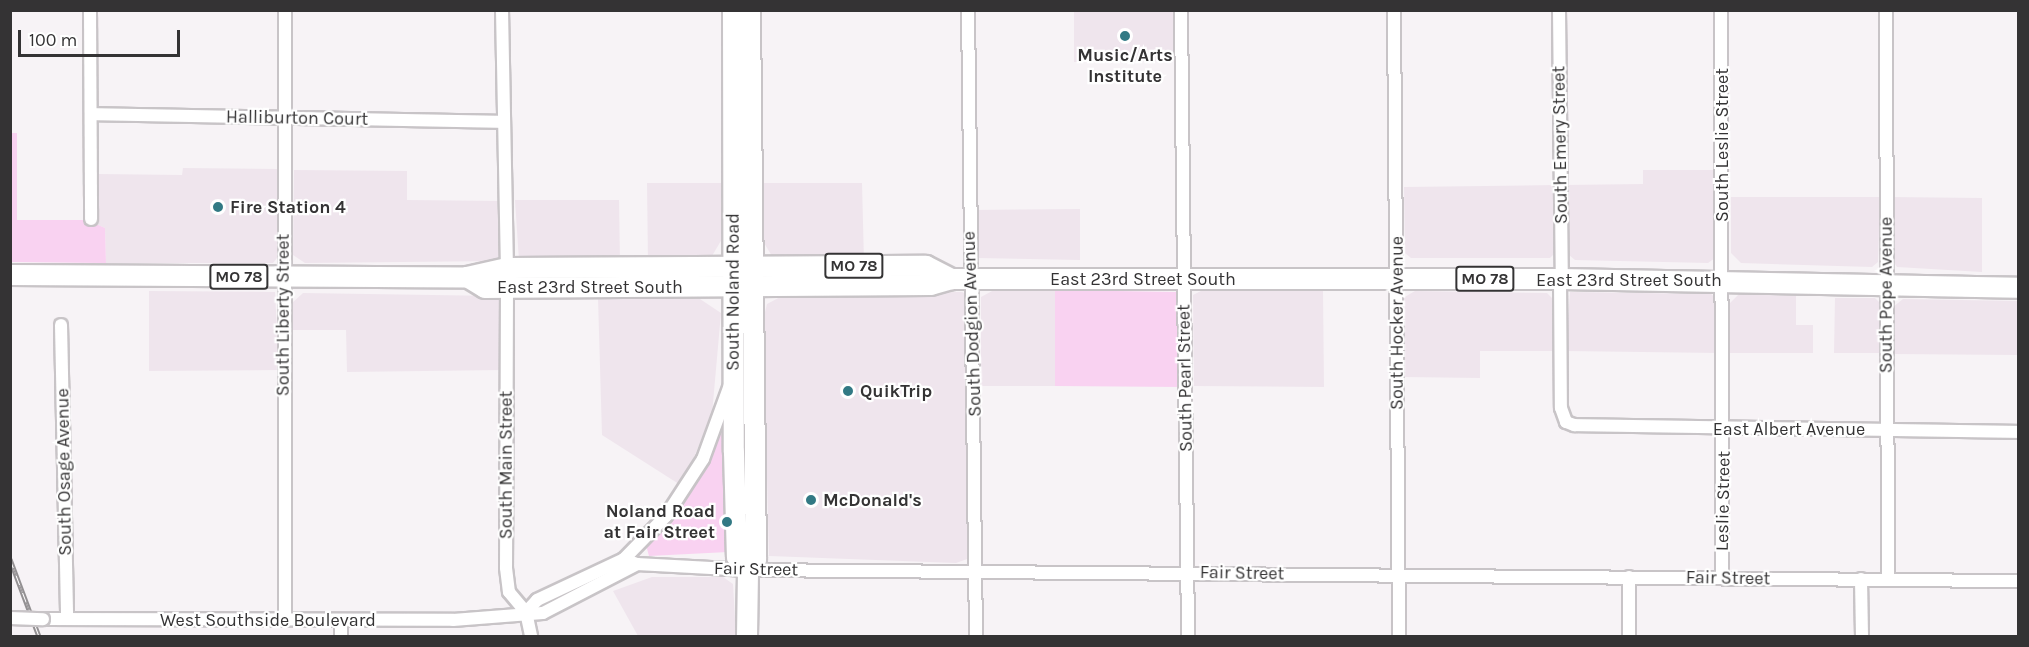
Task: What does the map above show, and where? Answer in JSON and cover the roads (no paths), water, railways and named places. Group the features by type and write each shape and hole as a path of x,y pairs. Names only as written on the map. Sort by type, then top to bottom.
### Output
{"main road":[{"name":"South Noland Road","path":"733,10 732,277 737,557 748,570"},
{"name":"South Noland Road","path":"747,636 748,570 756,558 750,10"},
{"name":"East 23rd Street South","path":"283,277 467,277 485,288 507,278 753,277 926,266 952,279 1723,280 2019,288"},
{"name":"MO 78","path":"10,275 283,277"}],"street":[{"path":"90,10 91,219"},
{"name":"South Liberty Street","path":"285,10 282,118 285,620"},
{"name":"South Main Street","path":"502,10 507,278 506,568 509,592 526,612 531,636"},
{"name":"South Dodgion Avenue","path":"968,10 976,636"},
{"name":"South Pearl Street","path":"1181,10 1188,636"},
{"name":"South Hocker Avenue","path":"1394,10 1399,636"},
{"name":"South Emery Street","path":"1559,10 1563,417"},
{"name":"South Leslie Street","path":"1721,10 1723,280"},
{"name":"South Pope Avenue","path":"1886,10 1888,579"},
{"name":"Halliburton Court","path":"91,114 504,122"},
{"name":"Leslie Street","path":"1722,577 1723,280"},
{"name":"South Osage Avenue","path":"61,325 67,619"},
{"path":"526,612 537,600 624,559 666,516 695,474 733,378"},
{"name":"East Albert Avenue","path":"1563,417 1574,425 2019,432"},
{"name":"Fair Street","path":"624,559 637,564 748,570 1888,579"},
{"name":"West Southside Boulevard","path":"10,618 453,620 526,612 543,614 579,599 637,564"},
{"path":"1629,577 1629,636"},
{"path":"1862,579 1862,636"},
{"path":"1888,579 2019,581"},
{"path":"341,620 341,636"}],"railway":[{"path":"10,559 39,636"}],"place":[{"name":"Music/Arts Institute","path":"1125,36"},
{"name":"Fire Station 4","path":"218,207"},
{"name":"QuikTrip","path":"848,391"},
{"name":"McDonald's","path":"811,500"},
{"name":"Noland Road at Fair Street","path":"727,522"}]}
